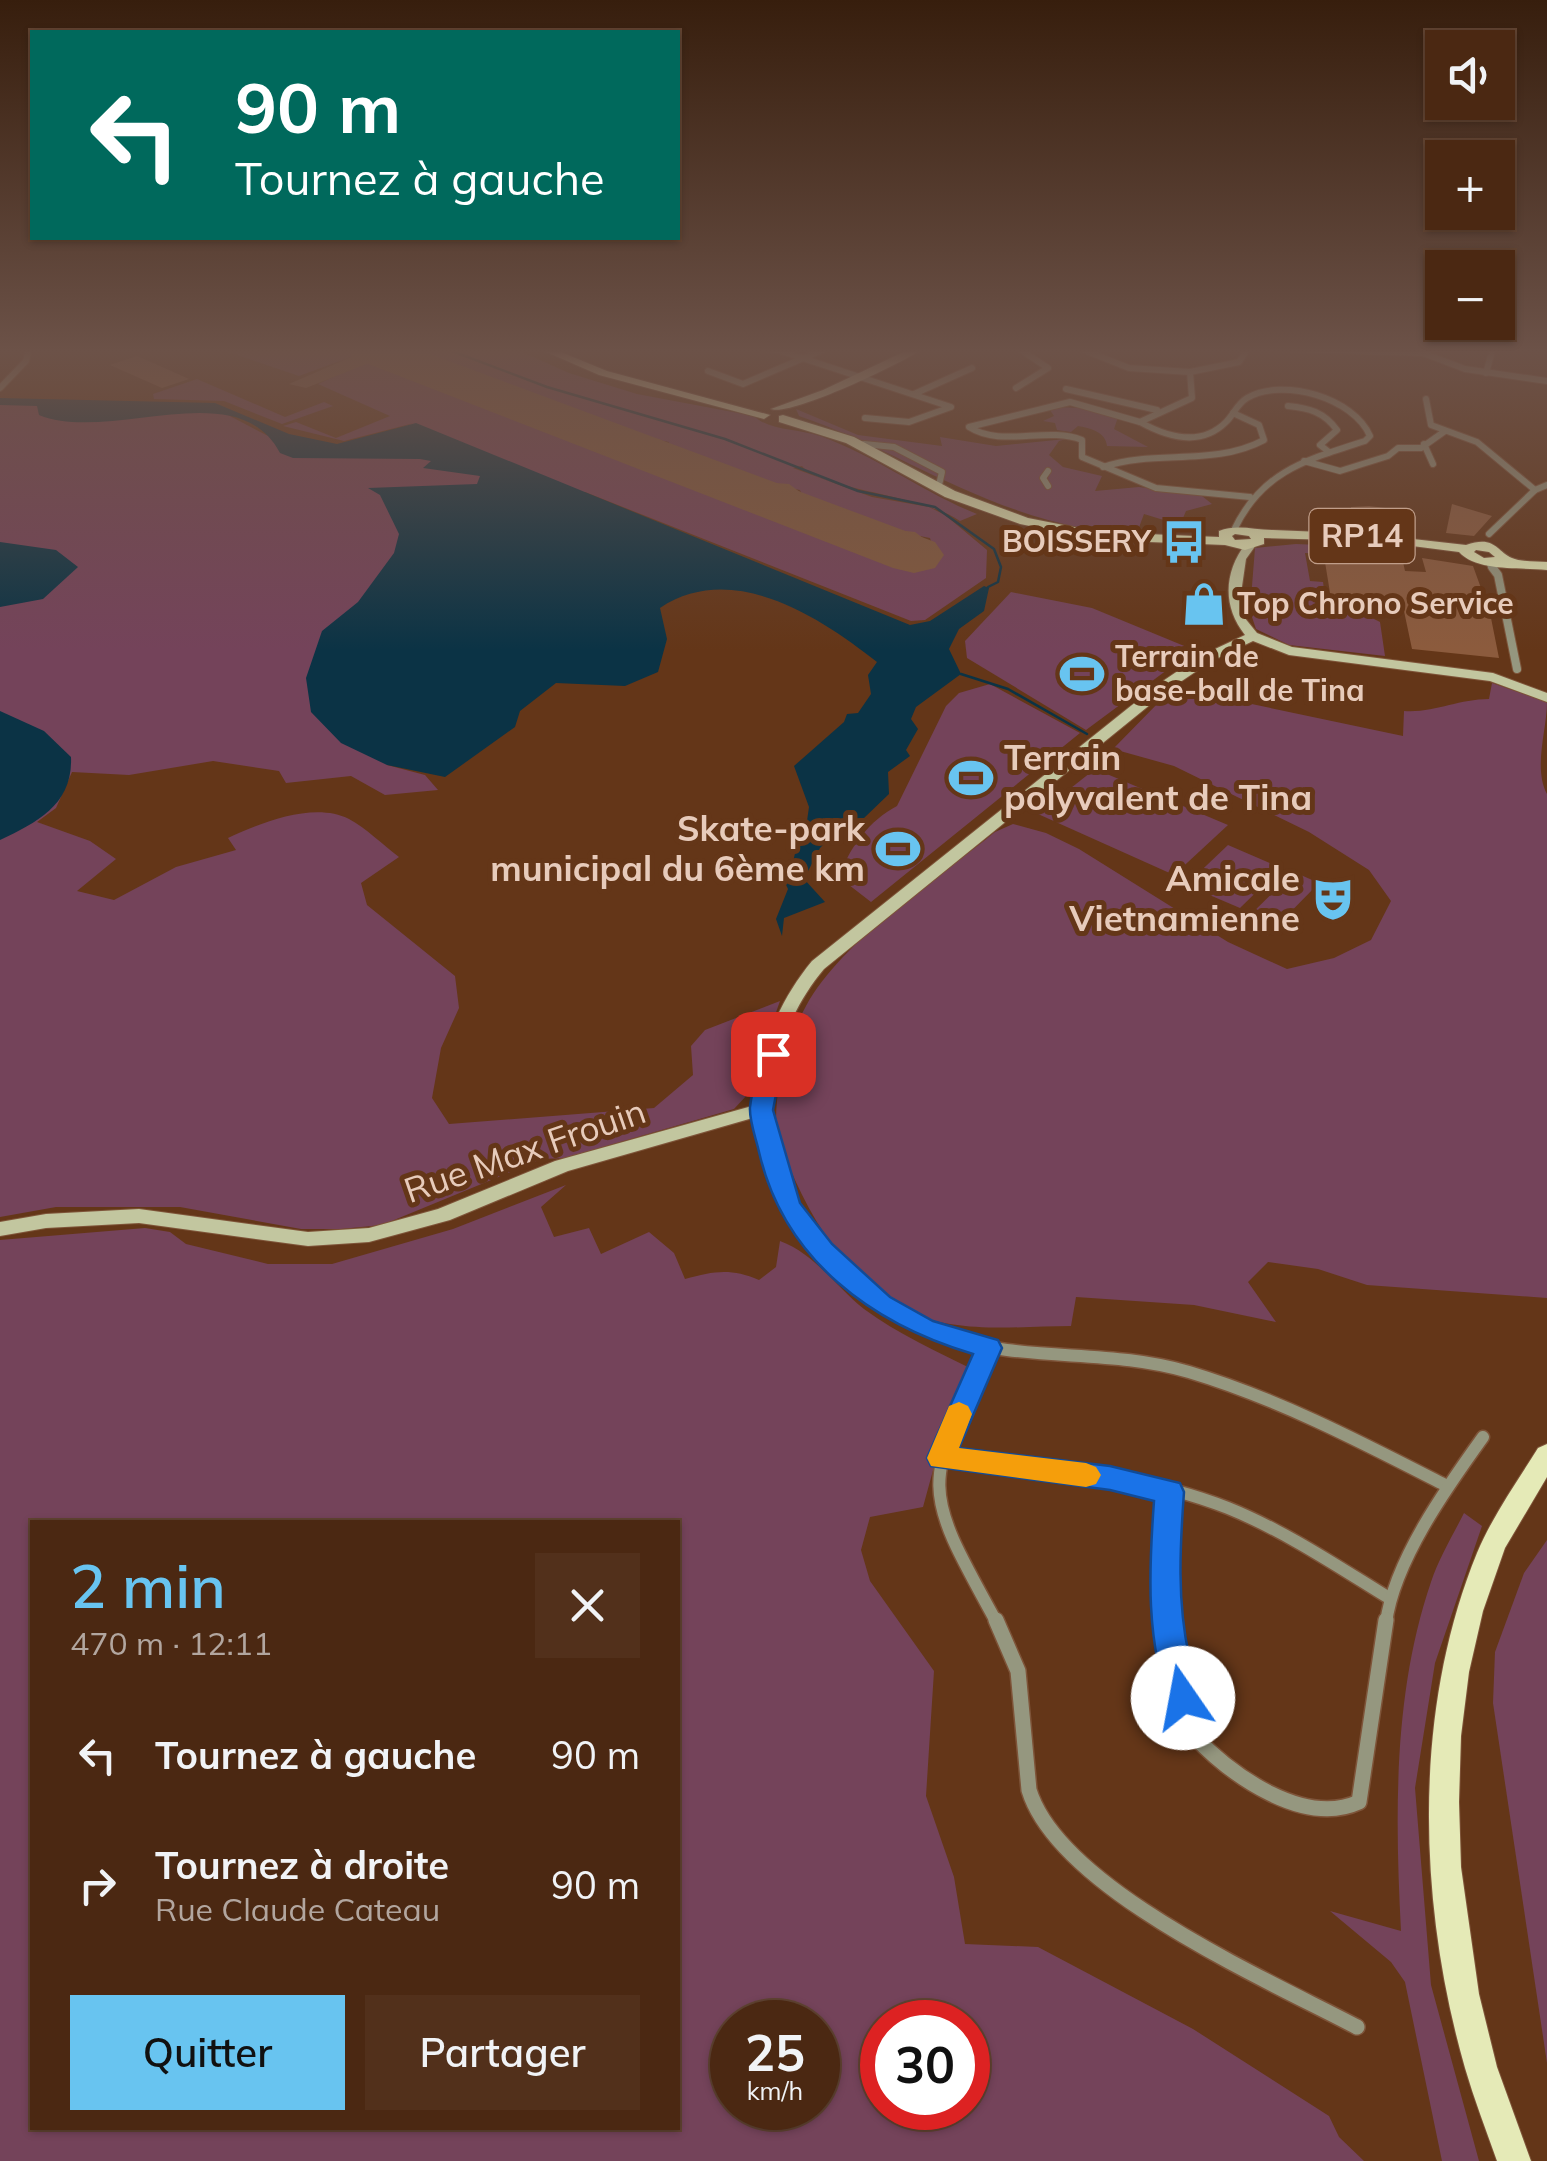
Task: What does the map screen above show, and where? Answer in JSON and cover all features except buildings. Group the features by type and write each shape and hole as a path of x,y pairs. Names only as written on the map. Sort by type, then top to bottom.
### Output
{"main road":[{"name":"RP14","path":"866,449 939,489 1024,521 1099,536 1241,536 1385,543 1485,551 1547,564"},
{"name":"RP14","path":"873,449 939,485 1032,520 1080,531 1140,536 1241,536"},
{"path":"1514,2161 1477,2054 1470,2018 1453,1927 1445,1801 1452,1690 1490,1553 1547,1455"}],"street":[{"path":"897,449 942,472 939,485"},
{"path":"1083,449 1082,458 1156,488 1250,497 1304,461 1345,449"},
{"path":"1103,467 1122,460 1193,460 1233,449"},
{"path":"1325,449 1329,452"},
{"path":"1304,461 1340,471 1388,456 1397,449"},
{"path":"1426,449 1433,464"},
{"path":"1485,449 1535,490"},
{"path":"890,452 905,454"},
{"path":"1048,471 1043,478 1048,486"},
{"path":"1518,669 1498,575 1485,551 1535,490 1547,485"},
{"path":"1250,497 1234,600 1238,618 1254,636 1289,650 1494,676 1547,698"},
{"path":"1254,636 1204,659 1162,688 818,965 800,983 773,1054 761,1110 778,1181 789,1207 824,1250 881,1304 902,1318 989,1348 1144,1360 1214,1380 1302,1410 1447,1486"},
{"name":"Rue Max Frouin","path":"0,1230 46,1221 139,1216 308,1240 369,1236 442,1215 562,1166 761,1110"},
{"path":"989,1348 941,1458 938,1504 1014,1654 1029,1785 1043,1825 1084,1866 1165,1923 1357,2027"},
{"path":"1170,1492 1164,1563 1170,1637 1194,1736 1224,1764 1316,1811 1339,1812 1359,1802 1389,1598 1447,1486 1483,1437"},
{"path":"941,1458 1110,1478 1224,1507 1278,1532 1389,1598"}],"shaded area":[{"path":"0,449 607,449 905,564 933,547 930,538 874,527 805,502 800,490 750,481 665,450 849,449 977,514 960,521 929,507 945,515 987,550 986,578 925,620 911,621 585,492 387,765 425,775 438,790 385,795 351,776 286,783 279,771 213,761 129,775 72,772 56,808 37,822 90,841 116,859 77,891 114,900 176,867 236,850 228,838 287,816 335,814 368,832 399,857 361,883 367,905 455,976 459,1008 441,1048 432,1098 449,1124 654,1108 693,1075 691,1046 705,1030 780,1001 747,1095 734,1109 565,1158 542,1159 382,1225 301,1229 180,1207 56,1207 0,1217","holes":["829,481 929,507 872,497"]},
{"path":"878,449 1053,449 1049,455 1063,467 1102,476 1095,491 1139,487 1202,496 1212,504 1186,511 1180,525 1144,514 1138,530 1080,525 1082,528 971,492"},
{"path":"1296,544 1411,549 1409,560 1305,553 1310,581 1323,582 1326,604 1332,605 1333,612 1364,614 1380,622 1385,656 1289,645 1256,629 1250,611 1255,548"},
{"name":"Terrain de base-ball de Tina","path":"1011,592 1092,608 1194,650 1086,730 967,658 965,641"},
{"path":"1492,683 1547,702 1541,773 1547,794 1547,1298 1367,1285 1318,1269 1268,1262 1248,1282 1276,1322 1194,1305 1076,1297 1071,1326 987,1327 945,1323 906,1310 850,1266 821,1229 798,1187 778,1139 776,1114 783,1066 806,1006 822,981 867,934 995,832 1013,824 1046,833 1079,849 1228,942 1287,969 1334,958 1371,940 1391,901 1369,870 1309,832 1174,766 1113,749 1161,700 1185,690 1403,736 1404,711 1489,699"},
{"path":"990,684 1080,733 871,902 840,878 848,856 869,827 897,806 946,706 959,693"},
{"path":"1095,769 1228,825 1174,875 1038,814"},
{"path":"1228,845 1281,868 1240,908 1186,885"},
{"path":"1294,872 1319,883 1267,936 1241,924"},
{"path":"566,1185 541,1207 554,1237 589,1228 601,1254 649,1232 674,1253 685,1279 722,1272 759,1280 776,1267 780,1241 814,1262 877,1318 974,1370 941,1441 923,1507 870,1517 861,1550 870,1581 934,1671 926,1796 954,1877 965,1944 1038,1947 1193,2029 1329,2116 1339,2137 1364,2161 0,2161 0,1240 145,1228 170,1232 186,1244 268,1264 332,1264 453,1229"},
{"path":"1464,1513 1482,1526 1435,1663 1415,1788 1431,1985 1479,2161 1442,2161 1405,1982 1391,1962 1330,1911 1401,1931 1398,1799 1409,1667 1431,1582"},
{"path":"1547,1540 1547,2063 1493,1703 1495,1652 1524,1573"}],"water":[{"path":"277,449 479,449 910,625 930,621 984,586 989,588 984,611 959,629 949,649 961,674 916,707 911,719 918,729 906,750 910,756 888,772 889,794 864,818 848,819 820,848 804,879 825,902 784,918 782,936 776,919 788,889 780,872 793,862 809,807 794,766 844,722 847,714 858,713 871,694 868,675 877,662 829,627 774,600 716,590 688,595 660,608 667,639 658,672 625,686 556,683 520,711 515,727 445,777 387,765 341,743 311,712 306,678 322,631 358,602 394,553 399,534 380,495 368,488 477,484 480,476 423,468 431,461 420,459 293,458"},
{"path":"0,542 56,550 78,567 43,599 0,607"},
{"path":"0,711 44,731 71,757 66,787 59,799 40,818 0,840"}],"waterway":[{"path":"750,449 858,491 935,507 994,549 1001,567 998,582 988,587"},
{"path":"961,674 1008,689 1087,734"}],"taxiway":[{"path":"635,449 644,452 651,449"},
{"path":"734,487 789,491 793,495 778,503 758,496"},
{"path":"851,532 915,539 919,544 901,551 880,543"}],"runway":[{"path":"635,449 914,555"}],"slow traffic":[{"path":"959,1414 941,1458 1086,1475"}],"place":[{"name":"BOISSERY","path":"1184,542"},
{"name":"Top Chrono Service","path":"1204,604"},
{"name":"Terrain de base-ball de Tina","path":"1082,674"},
{"name":"Terrain polyvalent de Tina","path":"971,778"},
{"name":"Skate-park municipal du 6ème km","path":"898,849"},
{"name":"Amicale Vietnamienne","path":"1333,899"}],"route":[{"path":"773,1054 761,1110 778,1181 789,1207 824,1250 881,1304 926,1329 989,1348 941,1458 1110,1478 1170,1492 1164,1563 1170,1637 1183,1698"}]}
